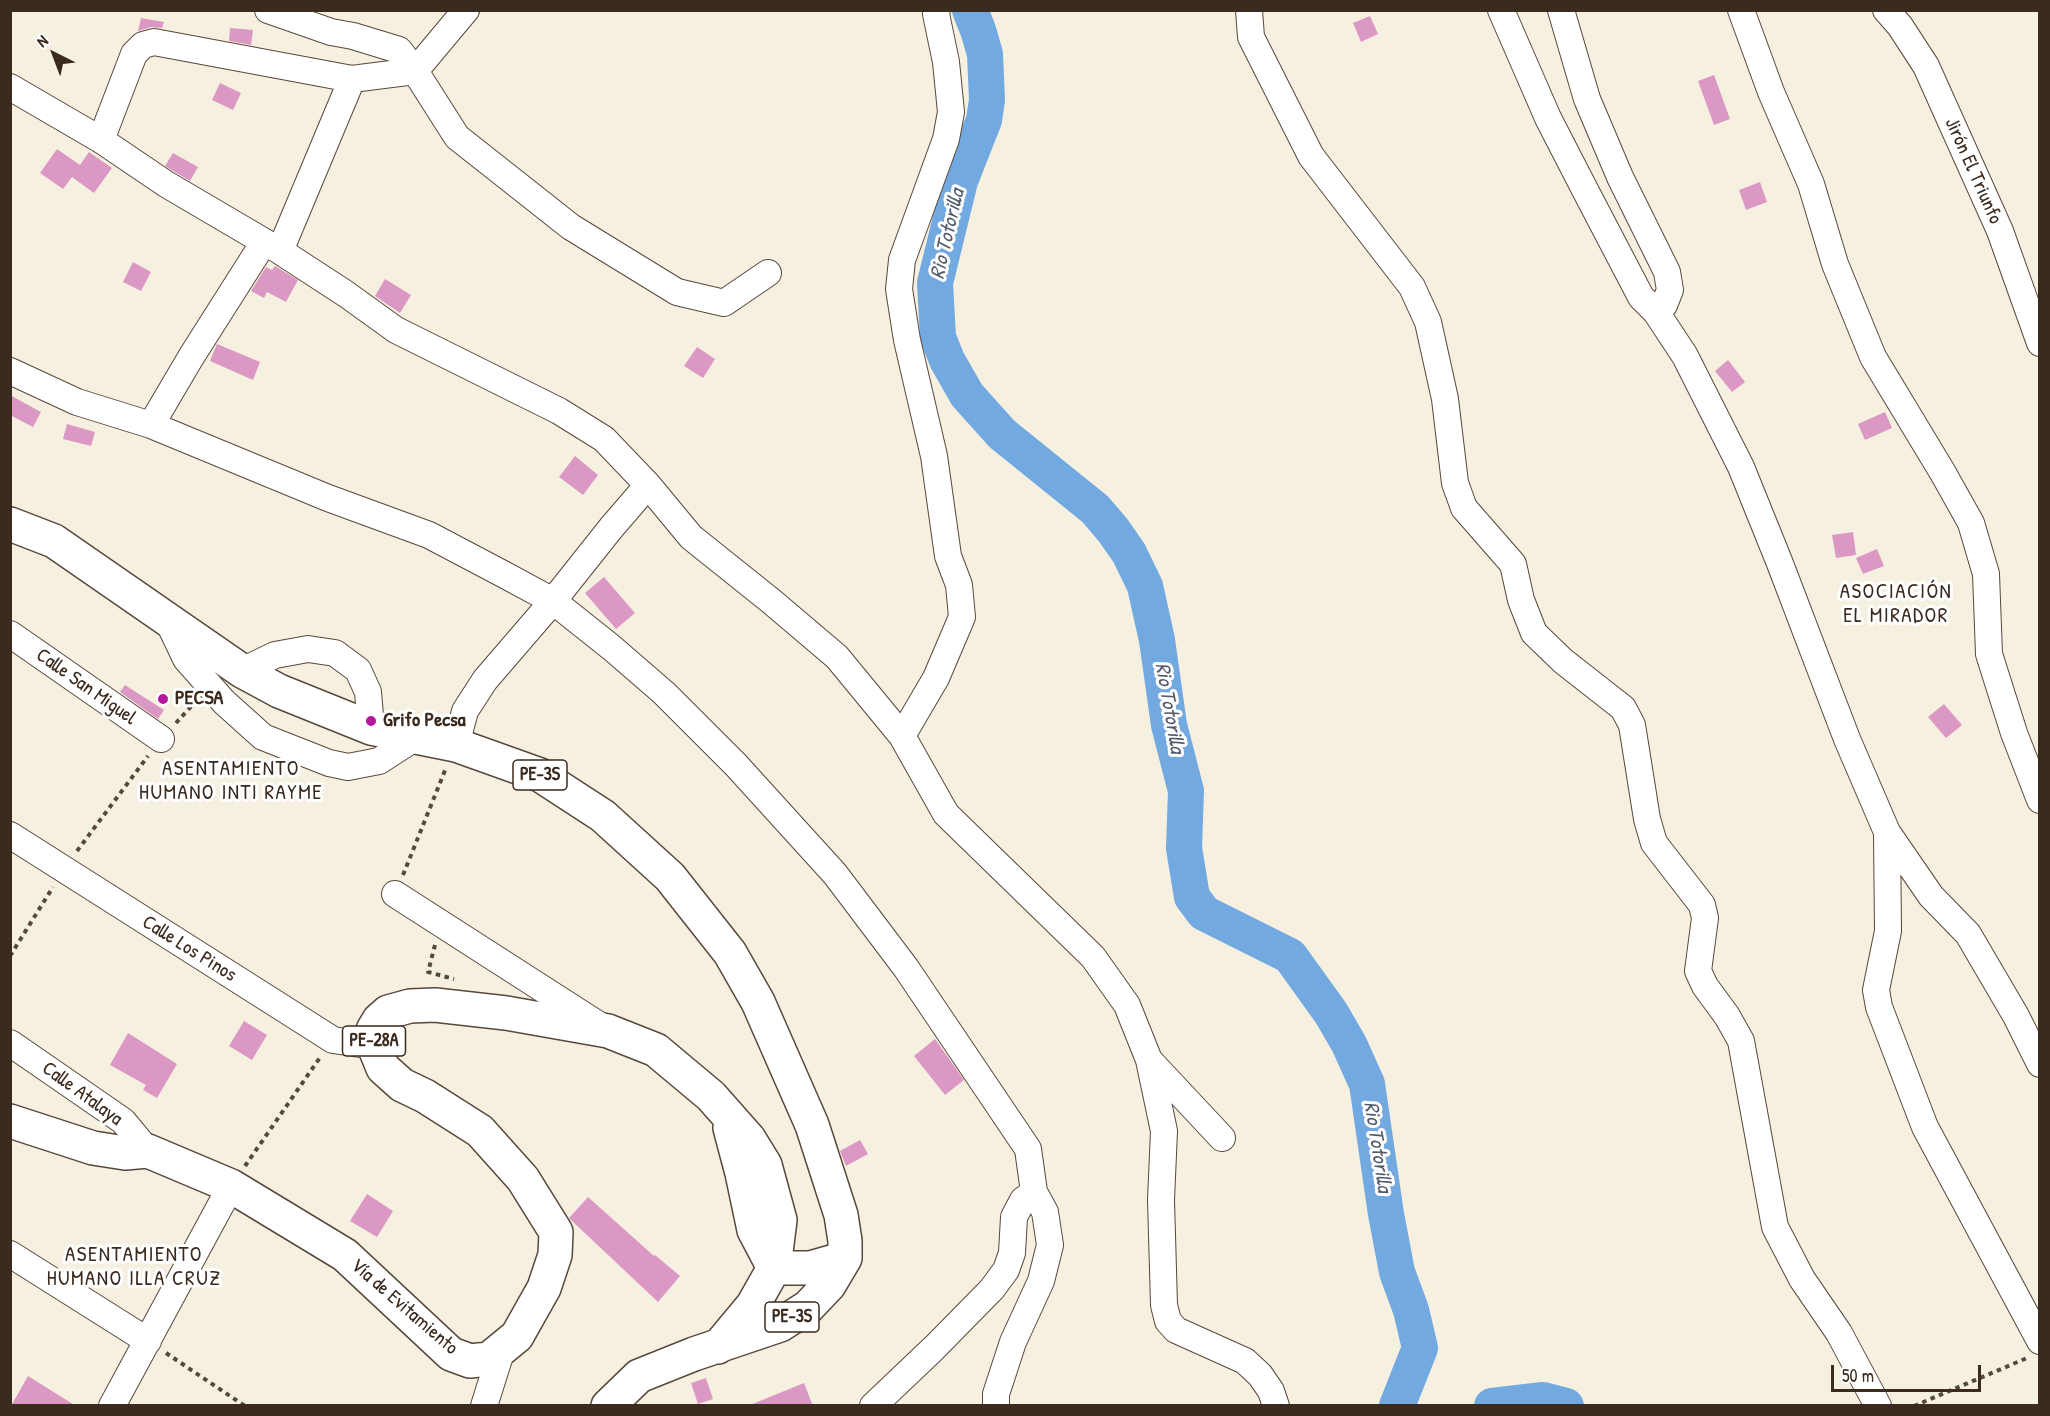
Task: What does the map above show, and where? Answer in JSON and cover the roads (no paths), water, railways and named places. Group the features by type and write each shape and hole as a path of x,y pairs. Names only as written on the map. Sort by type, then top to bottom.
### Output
{"highway":[{"name":"PE-3S","path":"10,524 54,541 242,671 279,691 371,728 456,746 540,775 603,816 670,877 730,953 758,1002 812,1125 841,1215 845,1258 829,1285 808,1307 780,1325 639,1376 608,1406"},
{"name":"PE-28A","path":"374,1046 373,1030 388,1012 410,1006 435,1005 506,1013 608,1031 656,1050 711,1096 749,1139 765,1165 780,1220 774,1268"},
{"name":"Vía de Evitamiento","path":"10,1121 93,1148 125,1153 148,1151 231,1186 345,1255 451,1354 470,1361 489,1359 517,1336 544,1288 555,1255 556,1232 524,1179 480,1131 425,1096 402,1085 383,1068 374,1046"},
{"path":"718,1347 753,1305 774,1268 810,1268 845,1258"}],"street":[{"path":"268,10 331,32 399,50 457,137 571,227 677,292 723,303 768,273"},
{"path":"101,140 134,54 143,45 154,42 352,79 415,71 466,10"},
{"path":"902,736 936,678 962,617 959,585 948,556 936,466 907,340 899,289 902,261 946,139 951,112 946,62 937,10"},
{"path":"1249,10 1251,37 1311,156 1412,287 1428,322 1445,399 1455,483 1464,508 1513,564 1521,600 1534,633 1563,661 1623,708 1632,725 1647,819 1654,843 1702,905 1705,918 1698,971 1705,986 1728,1016 1741,1041 1775,1227 1802,1279 1839,1333 1878,1406"},
{"path":"1501,10 1548,118 1641,297 1656,312 1684,356 1741,467 1847,739 1887,832 1931,896 1968,934 2016,1016 2040,1064"},
{"path":"1561,10 1587,99 1620,177 1668,272 1670,290 1664,305 1656,312"},
{"path":"1741,10 1771,92 1811,184 1835,264 1873,357 1971,523 1986,574 1989,654 2014,733 2040,800"},
{"name":"Jirón El Triunfo","path":"1886,10 1900,26 1930,76 2000,231 2040,343"},
{"path":"151,425 191,357 272,246 352,79"},
{"path":"10,87 101,140 165,184 272,246 396,330 560,411 604,439 648,485 691,537 837,657 902,736 946,814 1093,957 1127,1005 1149,1060 1164,1131 1161,1200 1164,1305 1168,1321 1176,1330 1245,1361 1260,1375 1271,1391 1276,1406"},
{"path":"10,371 77,402 151,425 328,498 429,535 553,601 664,693 736,765 835,874 906,968 1028,1149 1034,1192 1045,1212 1050,1245 1041,1281 1013,1342 996,1394 996,1406"},
{"path":"456,746 465,711 485,680 648,485"},
{"path":"167,619 186,659 224,702 262,737 329,763 348,766 379,761 416,737"},
{"name":"Calle San Miguel","path":"10,634 161,739"},
{"path":"242,671 275,655 308,649 335,653 358,670 368,692 371,728"},
{"path":"1887,832 1888,930 1876,990 1879,1007 1925,1127 2034,1349"},
{"name":"Calle Los Pinos","path":"10,835 333,1040 374,1046"},
{"path":"395,894 608,1031"},
{"name":"Calle Atalaya","path":"10,1043 123,1121 148,1151"},
{"path":"1149,1060 1222,1138"},
{"path":"112,1406 231,1186"},
{"path":"873,1406 993,1289 1006,1269 1012,1252 1014,1217 1023,1200 1034,1192"},
{"path":"10,1254 148,1341"},
{"path":"484,1406 502,1349"}],"waterway":[{"name":"Rio Totorilla","path":"970,10 985,54 987,100 984,120 960,181 935,283 938,337 947,360 967,395 1002,434 1095,509 1129,553 1145,586 1157,640 1169,725 1186,791 1184,848 1192,897 1204,913 1290,956 1331,1013 1349,1044 1367,1084 1397,1272 1411,1310 1420,1348 1397,1406"},
{"name":"Rio Totorilla","path":"1492,1406 1543,1400 1566,1406"}],"place":[{"name":"PECSA","path":"163,699"},
{"name":"Grifo Pecsa","path":"371,721"}],"district":[{"name":"ASOCIACIÓN EL MIRADOR","path":"1896,604"},
{"name":"ASENTAMIENTO HUMANO INTI RAYME","path":"231,781"},
{"name":"ASENTAMIENTO HUMANO ILLA CRUZ","path":"134,1267"}]}
